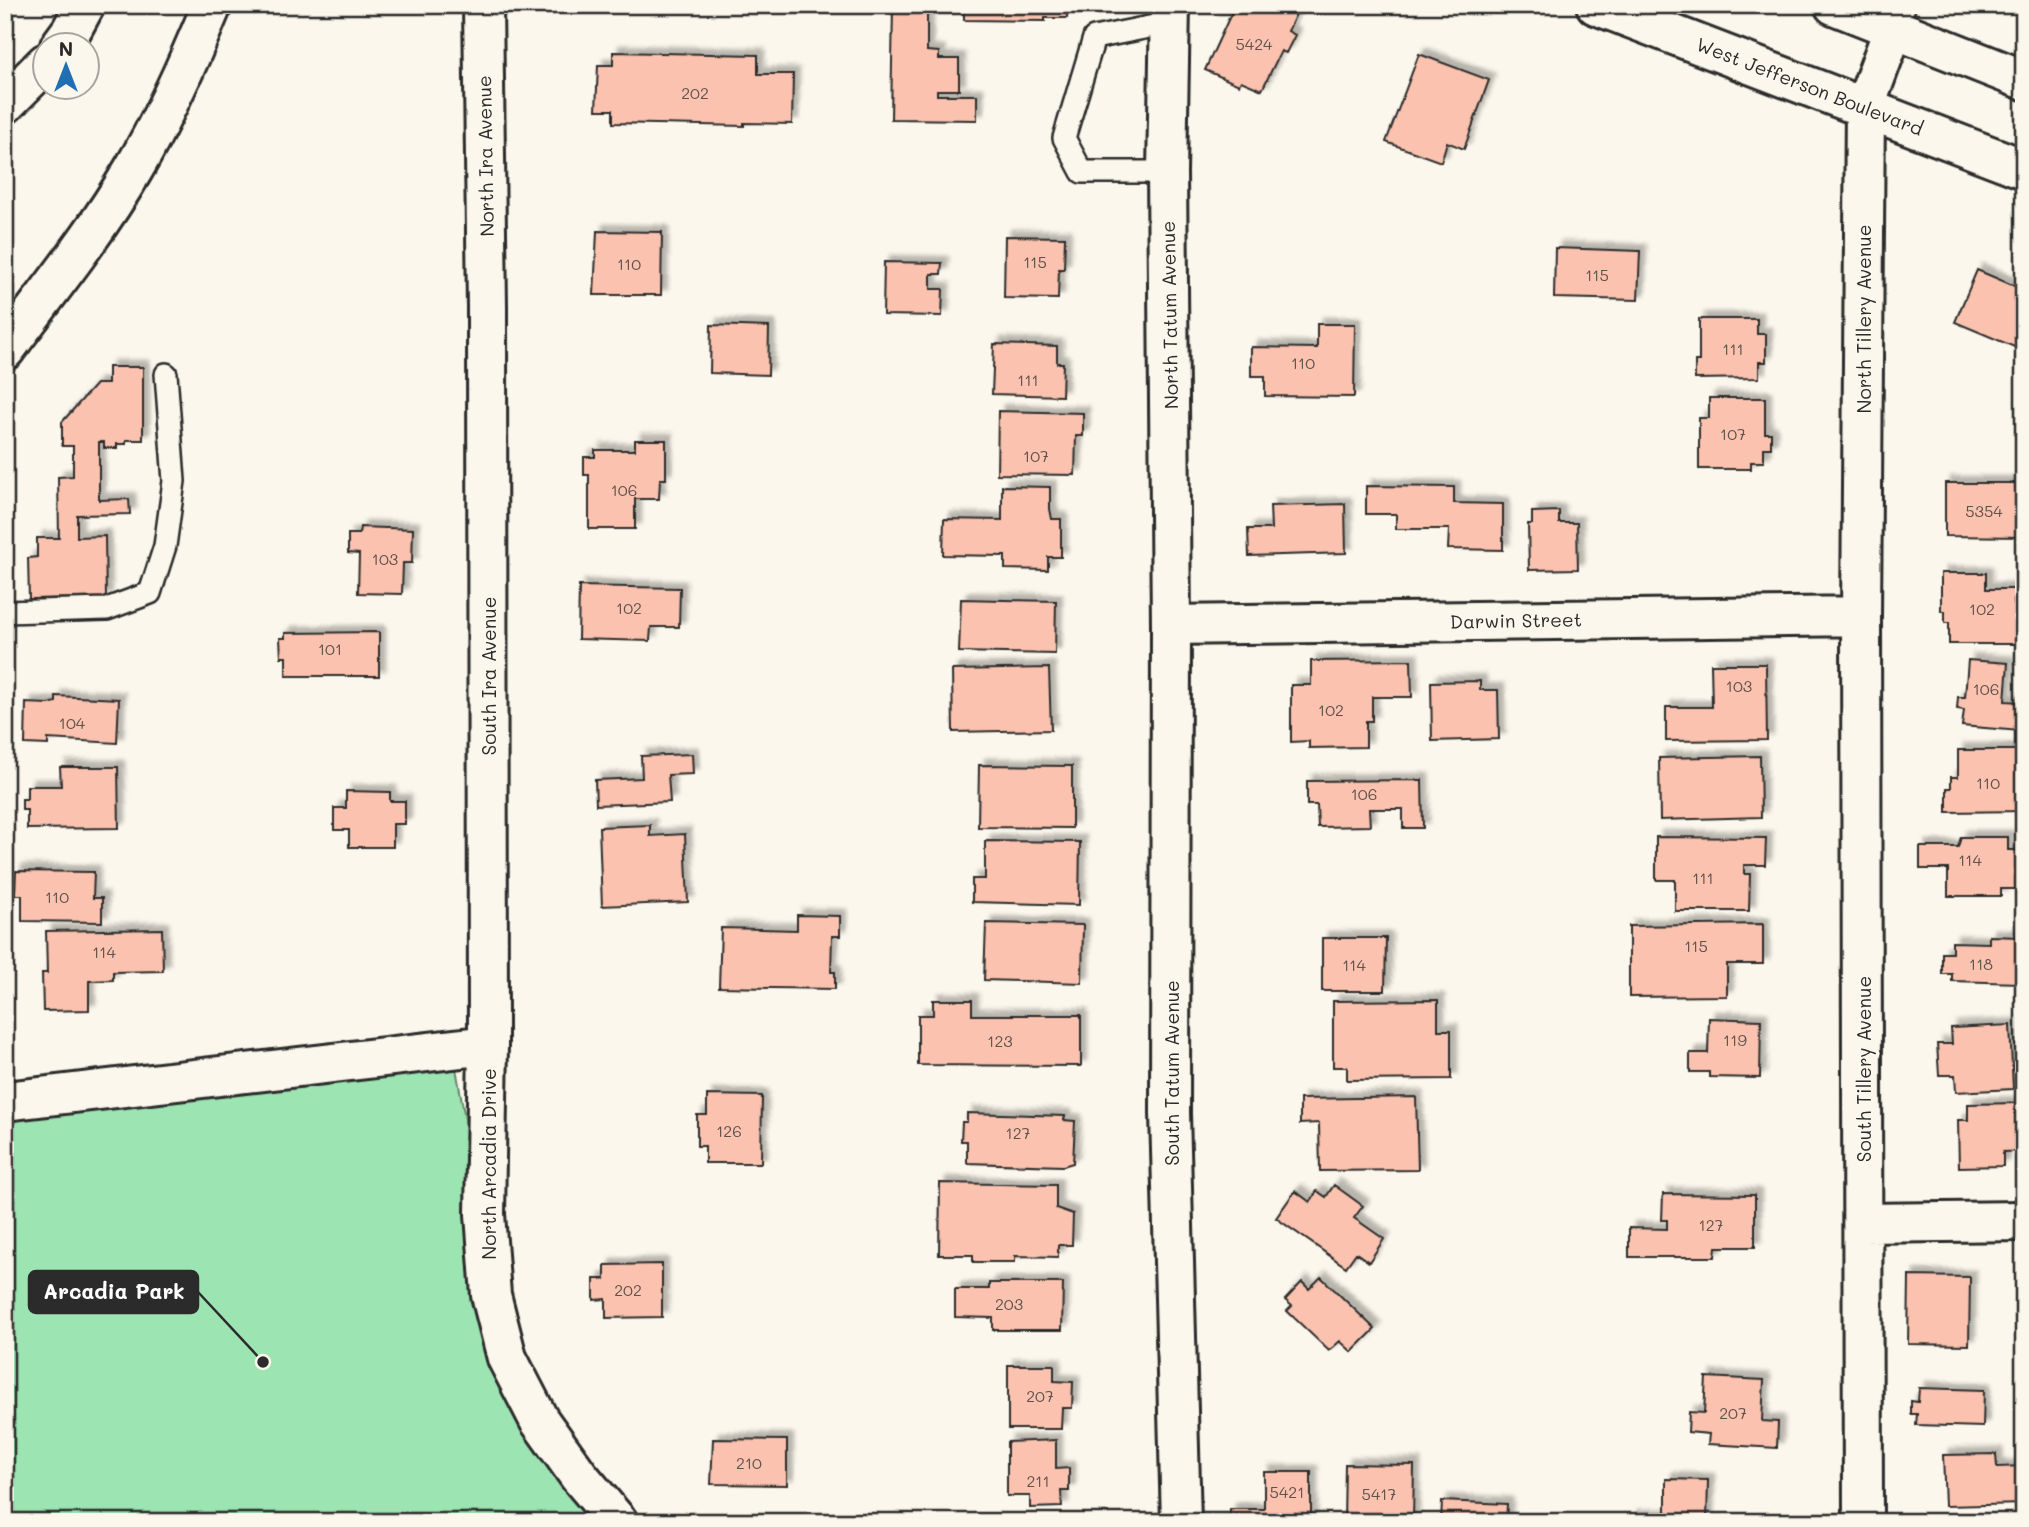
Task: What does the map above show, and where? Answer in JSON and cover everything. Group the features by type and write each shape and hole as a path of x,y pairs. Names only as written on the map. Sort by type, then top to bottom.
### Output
{"main road":[{"path":"70,32 85,5"},
{"path":"5,350 66,268 133,170 191,57 212,5"},
{"name":"North Ira Avenue","path":"483,5 487,307"},
{"name":"West Jefferson Boulevard","path":"1596,5 2024,169"},
{"path":"1834,5 1899,16 2024,80"},
{"name":"North Tatum Avenue","path":"1170,14 1167,172 1171,625"},
{"name":"North Tillery Avenue","path":"1861,616 1864,106 1899,16"},
{"path":"5,104 32,77"},
{"name":"South Ira Avenue","path":"487,307 488,1045"},
{"name":"Darwin Street","path":"1171,625 1861,616"},
{"name":"South Tillery Avenue","path":"1861,616 1863,1522"},
{"name":"South Tatum Avenue","path":"1171,625 1170,1113 1181,1522"},
{"name":"North Arcadia Drive","path":"5,1101 488,1045 485,1214 491,1295 507,1358 539,1420 579,1476 618,1522"},
{"path":"1863,1223 2024,1221"}],"lane":[{"path":"1167,172 1082,172 1064,138 1094,38 1170,14"},
{"path":"5,612 107,609 150,593 165,546 174,481 166,374"}],"green space":[{"path":"456,1068 491,1267 550,1457 599,1522 5,1522 5,1115"}],"building":[{"path":"964,5 1076,5 1076,12 1067,11 1067,18 1045,18 1045,21 964,20"},
{"path":"1235,5 1300,5 1288,31 1295,35 1286,53 1281,51 1262,90 1241,81 1239,85 1205,70"},
{"path":"893,7 927,7 927,51 939,52 939,59 959,59 959,90 937,90 937,95 977,95 977,120 891,119"},
{"path":"613,52 758,55 758,74 793,74 792,124 744,123 744,126 613,123 613,110 596,110 598,65 613,65"},
{"path":"1419,54 1489,80 1464,149 1447,142 1441,162 1386,142"},
{"path":"597,231 662,232 661,295 594,295"},
{"path":"1005,236 1065,237 1064,269 1059,269 1058,299 1004,298"},
{"path":"1555,248 1640,251 1638,300 1554,298"},
{"path":"884,262 942,263 941,274 931,274 931,289 943,289 942,316 883,315"},
{"path":"1977,270 2024,290 2024,351 1955,322"},
{"path":"1699,319 1757,319 1757,334 1766,334 1766,362 1759,362 1759,378 1695,379 1695,361 1699,361"},
{"path":"1317,324 1355,324 1354,397 1265,396 1265,376 1251,376 1251,347 1317,348"},
{"path":"711,325 769,327 768,375 710,373"},
{"path":"994,344 1057,346 1057,363 1063,363 1062,396 992,394"},
{"path":"108,367 143,367 143,440 126,440 126,444 117,444 117,448 104,448 104,442 99,442 99,500 129,499 130,514 77,515 77,537 105,536 106,598 29,599 28,558 37,557 37,538 59,538 58,477 73,476 73,446 62,446 62,422 96,384 108,384"},
{"path":"1709,398 1765,398 1765,433 1771,433 1771,448 1764,448 1764,462 1751,462 1751,469 1699,469 1699,418 1709,418"},
{"path":"998,411 1083,413 1083,436 1076,436 1075,475 997,474"},
{"path":"635,440 666,440 666,479 660,479 659,499 635,499 635,529 589,529 589,475 584,475 584,457 595,457 595,450 635,450"},
{"path":"1945,483 2024,483 2024,537 1945,536"},
{"path":"1002,486 1050,487 1052,519 1061,519 1061,557 1048,557 1048,570 1005,569 1005,556 943,555 944,519 1002,520"},
{"path":"1366,486 1454,487 1454,503 1503,504 1503,550 1448,549 1449,529 1396,529 1396,514 1366,514"},
{"path":"1345,504 1346,553 1249,556 1248,529 1271,529 1270,506"},
{"path":"1559,511 1559,523 1577,523 1578,569 1529,570 1528,524 1532,524 1532,512"},
{"path":"360,527 413,529 412,563 403,563 402,594 358,593 359,554 348,553 348,534 359,534"},
{"path":"1941,573 1986,573 1986,589 2014,589 2014,604 2024,604 2024,644 1949,644 1949,623 1945,623 1945,611 1941,611"},
{"path":"579,586 680,588 679,627 651,627 650,641 578,639"},
{"path":"961,599 1056,601 1055,654 959,652"},
{"path":"379,632 379,676 286,676 286,657 281,657 280,638 285,638 285,633"},
{"path":"1411,660 1412,697 1372,697 1372,721 1366,721 1366,747 1309,748 1309,741 1291,742 1291,685 1311,685 1311,661"},
{"path":"1968,660 2008,663 2005,701 2022,702 2020,731 1962,726 1964,710 1957,709 1958,697 1965,697"},
{"path":"1711,664 1766,664 1767,740 1666,741 1666,707 1712,707"},
{"path":"1049,668 1051,730 953,732 952,670"},
{"path":"1480,681 1480,690 1498,690 1499,739 1432,741 1431,682"},
{"path":"56,696 119,699 117,743 48,739 48,745 25,744 26,703 49,704 56,702"},
{"path":"1958,750 2024,750 2024,811 1947,812 1947,788 1951,788 1951,777 1958,777"},
{"path":"692,754 693,774 668,775 670,802 596,805 595,780 642,778 641,756"},
{"path":"1760,756 1761,817 1660,820 1659,758"},
{"path":"979,765 1072,766 1072,828 978,827"},
{"path":"60,767 118,767 119,828 27,829 27,810 22,810 22,799 27,799 27,786 61,786"},
{"path":"1422,780 1423,828 1403,828 1403,809 1369,809 1370,826 1318,827 1317,805 1307,805 1307,781"},
{"path":"346,791 390,792 390,801 405,801 405,824 393,824 393,847 349,847 349,830 334,830 334,808 346,808"},
{"path":"650,825 650,836 685,834 688,902 602,906 599,827"},
{"path":"1656,837 1766,838 1765,865 1744,865 1744,874 1750,874 1749,911 1675,911 1675,880 1656,880"},
{"path":"1961,837 2008,837 2008,850 2020,850 2020,889 2001,889 2001,896 1948,896 1948,869 1920,869 1920,847 1958,847"},
{"path":"985,841 1080,842 1079,905 972,902 972,879 985,879"},
{"path":"16,871 94,872 93,898 102,898 102,922 22,921 22,895 15,895"},
{"path":"797,915 840,916 840,936 832,936 831,972 835,972 835,989 719,987 721,928 797,930"},
{"path":"986,923 1083,925 1082,983 984,980"},
{"path":"1763,924 1763,964 1727,964 1727,996 1629,997 1629,926"},
{"path":"162,929 163,971 113,972 113,980 89,981 89,1010 43,1011 42,973 47,973 46,931"},
{"path":"1989,936 2021,937 2020,983 1952,981 1952,974 1942,974 1942,953 1952,953 1952,942 1989,943"},
{"path":"1322,938 1386,938 1385,991 1322,991"},
{"path":"933,1000 972,1000 972,1015 1081,1015 1081,1066 918,1065 918,1015 933,1015"},
{"path":"1438,1000 1438,1030 1451,1030 1451,1079 1347,1080 1347,1067 1333,1067 1333,1001"},
{"path":"1709,1018 1761,1020 1760,1078 1709,1077 1709,1072 1690,1072 1690,1053 1708,1053"},
{"path":"2010,1025 2013,1089 1956,1092 1955,1075 1939,1075 1937,1044 1952,1044 1951,1028"},
{"path":"2018,1093 2024,1093 2024,1151 2003,1152 2003,1166 1959,1167 1958,1120 1968,1120 1968,1104 2018,1103"},
{"path":"707,1095 762,1096 761,1163 705,1163 705,1146 697,1146 697,1115 707,1115"},
{"path":"1416,1097 1418,1170 1320,1171 1319,1123 1300,1124 1300,1099"},
{"path":"967,1113 1065,1116 1064,1120 1075,1121 1073,1163 1063,1166 967,1163 967,1141 961,1141 962,1122 967,1122"},
{"path":"940,1183 1056,1185 1056,1208 1073,1214 1072,1245 1058,1245 1058,1257 1015,1256 1015,1262 973,1262 973,1255 939,1255"},
{"path":"1334,1185 1363,1206 1354,1218 1384,1239 1369,1262 1356,1253 1346,1267 1276,1218 1295,1191 1310,1202 1317,1191 1326,1197"},
{"path":"1663,1194 1755,1195 1755,1247 1716,1247 1715,1257 1629,1257 1629,1228 1667,1229 1667,1220 1662,1220"},
{"path":"662,1264 662,1317 606,1318 606,1299 594,1300 594,1279 605,1279 605,1265"},
{"path":"1909,1276 1970,1277 1969,1345 1908,1344"},
{"path":"1321,1277 1375,1329 1352,1352 1340,1341 1329,1351 1287,1311 1292,1306 1285,1300 1302,1282 1309,1289"},
{"path":"989,1283 1063,1283 1062,1330 993,1330 993,1318 955,1317 955,1289 989,1289"},
{"path":"1008,1365 1054,1365 1054,1381 1073,1382 1072,1408 1062,1408 1061,1429 1008,1429"},
{"path":"1706,1377 1764,1380 1762,1421 1778,1422 1777,1448 1708,1444 1709,1434 1688,1432 1689,1412 1704,1413"},
{"path":"1919,1388 1984,1390 1983,1427 1916,1425 1917,1414 1911,1414 1911,1401 1918,1402"},
{"path":"713,1439 787,1440 787,1485 711,1484"},
{"path":"1056,1440 1056,1469 1069,1468 1069,1491 1061,1491 1062,1507 1030,1508 1030,1496 1007,1496 1007,1442"},
{"path":"1996,1454 1997,1467 2024,1466 2024,1504 1945,1506 1943,1455"},
{"path":"1345,1464 1414,1465 1413,1522 1344,1522"},
{"path":"1264,1472 1311,1472 1311,1522 1230,1522 1230,1509 1264,1509"},
{"path":"1666,1479 1708,1480 1707,1522 1632,1522 1632,1516 1666,1516"},
{"path":"1442,1501 1507,1504 1506,1522 1441,1522"}],"place":[{"name":"Arcadia Park","path":"263,1362"}]}
